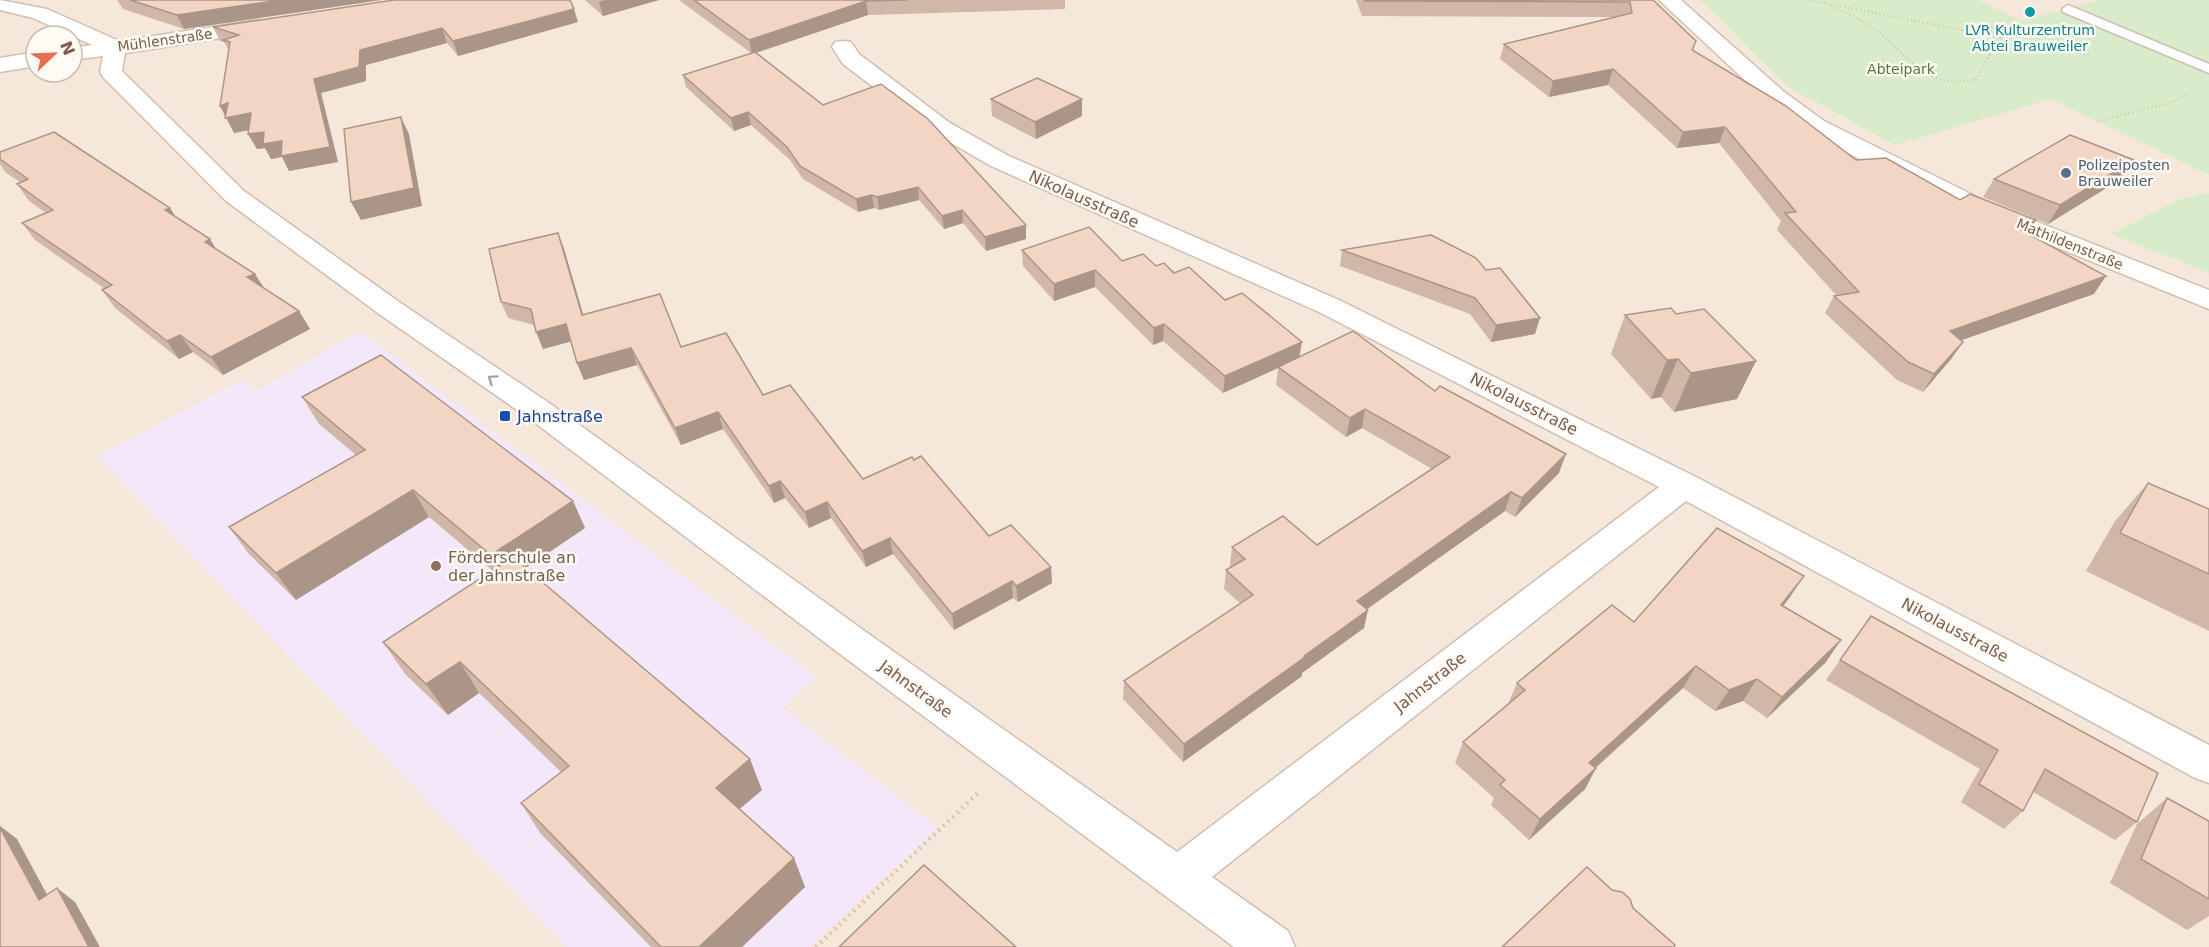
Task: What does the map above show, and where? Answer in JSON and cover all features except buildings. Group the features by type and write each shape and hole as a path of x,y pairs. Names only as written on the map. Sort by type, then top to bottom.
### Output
{"street":[{"name":"Mathildenstraße","path":"1669,0 1775,96 1816,126 1978,207 2209,300"},
{"path":"0,4 40,13 116,47"},
{"name":"Mühlenstraße","path":"84,52 282,23"},
{"name":"Jahnstraße","path":"116,47 111,72 236,196 392,310 541,412 1013,760 1272,947"},
{"name":"Nikolausstraße","path":"843,47 851,59 942,128 1000,162 1329,306 1684,485 2209,765"},
{"path":"0,65 24,61"},
{"name":"Jahnstraße","path":"1176,879 1684,485"}],"lane":[{"path":"2068,9 2209,69"}],"path":[{"path":"1809,0 2094,56"},
{"path":"1825,3 1871,26 1892,42 1918,70 1926,76 1941,80 1962,82 1976,79 2000,37"},
{"path":"2097,121 2167,104 2195,90"},
{"path":"816,947 1013,760"}],"shaded area":[{"path":"0,0 2209,0 2209,947 0,947"},
{"name":"Förderschule an der Jahnstraße","path":"360,331 816,677 783,708 938,828 809,947 567,947 97,456 242,380 258,390"}],"green space":[{"name":"Abteipark","path":"1700,0 1978,0 2021,21 2101,0 2209,0 2209,175 2051,99 1895,145 1790,88"},
{"path":"2209,193 2209,273 2111,234 2180,199"}],"place":[{"name":"LVR Kulturzentrum Abtei Brauweiler","path":"2030,12"},
{"name":"Polizeiposten Brauweiler","path":"2066,173"},
{"name":"Jahnstraße","path":"505,416"},
{"name":"Förderschule an der Jahnstraße","path":"436,566"}]}
